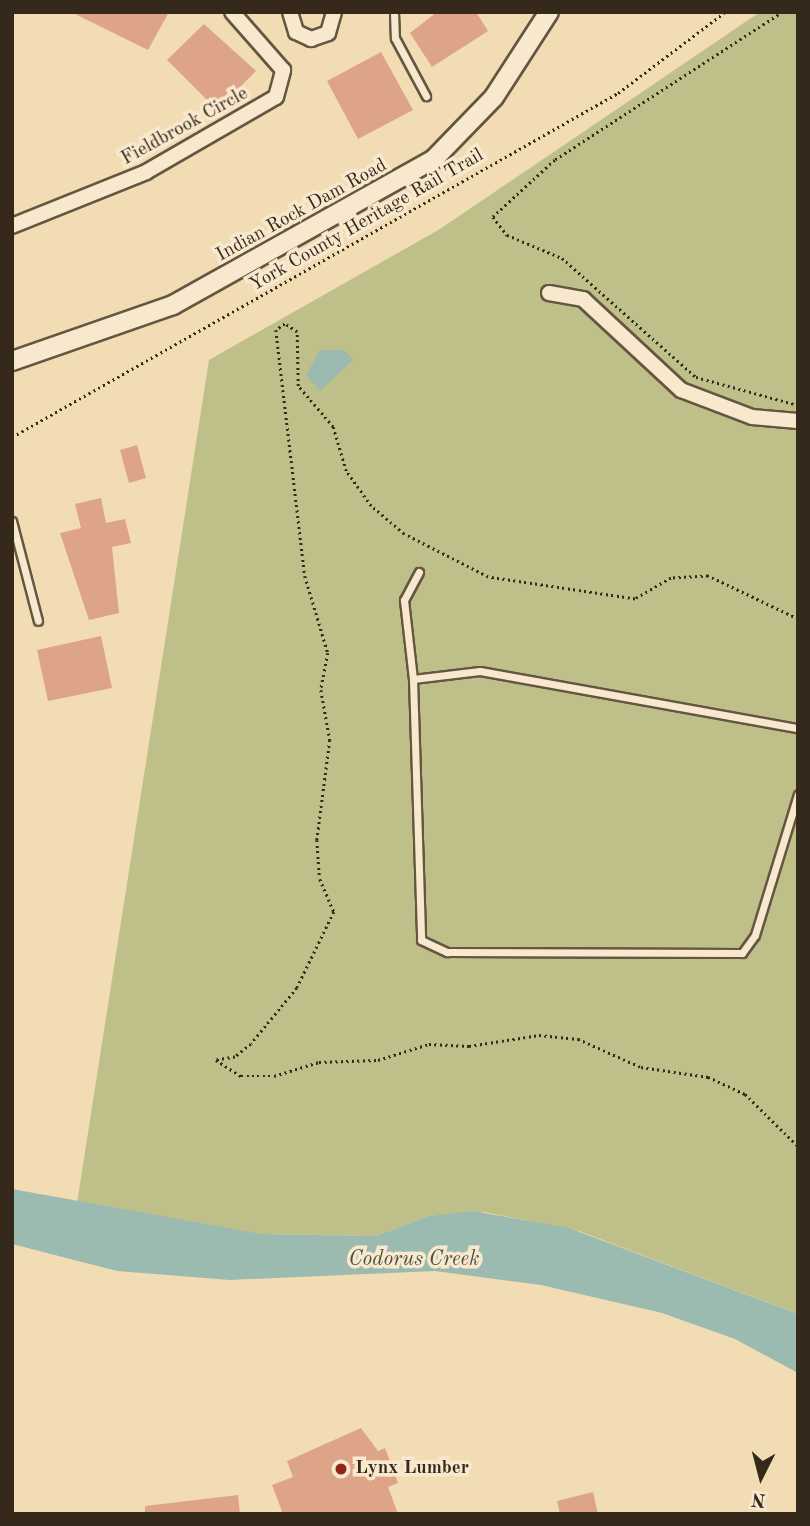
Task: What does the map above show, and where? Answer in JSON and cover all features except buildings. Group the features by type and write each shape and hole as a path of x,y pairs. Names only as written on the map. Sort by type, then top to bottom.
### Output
{"street":[{"name":"Fieldbrook Circle","path":"12,226 146,172 276,97 283,70 232,12"},
{"path":"290,12 296,32 311,39 328,33 334,12"},
{"name":"Indian Rock Dam Road","path":"12,360 173,305 433,159 494,97 549,12"},
{"path":"549,293 583,299 681,390 752,417 798,421"}],"lane":[{"path":"394,12 395,38 426,96"},
{"path":"12,521 38,621"},
{"path":"419,572 404,600 413,679 421,940 447,952 743,953 754,935 798,794"},
{"path":"413,679 480,671 798,729"}],"path":[{"name":"York County Heritage Rail Trail","path":"12,437 618,93 725,12"},
{"path":"783,12 555,160 493,217 507,235 562,258 696,377 798,405"},
{"path":"798,620 708,576 671,578 635,599 488,578 404,534 359,489 333,427 298,386 297,332 285,324 276,330 305,576 328,653 321,690 330,740 317,840 320,879 334,912 297,988 251,1044 235,1057 216,1060 242,1076 274,1076 319,1062 378,1060 429,1044 469,1046 539,1035 578,1039 641,1067 708,1077 745,1094 798,1146"},
{"path":"798,1093 798,1101"}],"green space":[{"path":"760,12 798,12 798,1314 579,1231 484,1212 428,1216 376,1236 261,1234 77,1203 209,360 440,229"}],"water":[{"path":"320,350 344,350 353,360 320,391 306,375"},
{"name":"Codorus Creek","path":"12,1189 261,1234 376,1236 428,1216 473,1211 569,1228 798,1314 798,1373 735,1339 662,1313 541,1285 435,1271 230,1280 117,1271 12,1244"}],"place":[{"name":"Lynx Lumber","path":"341,1469"}]}
